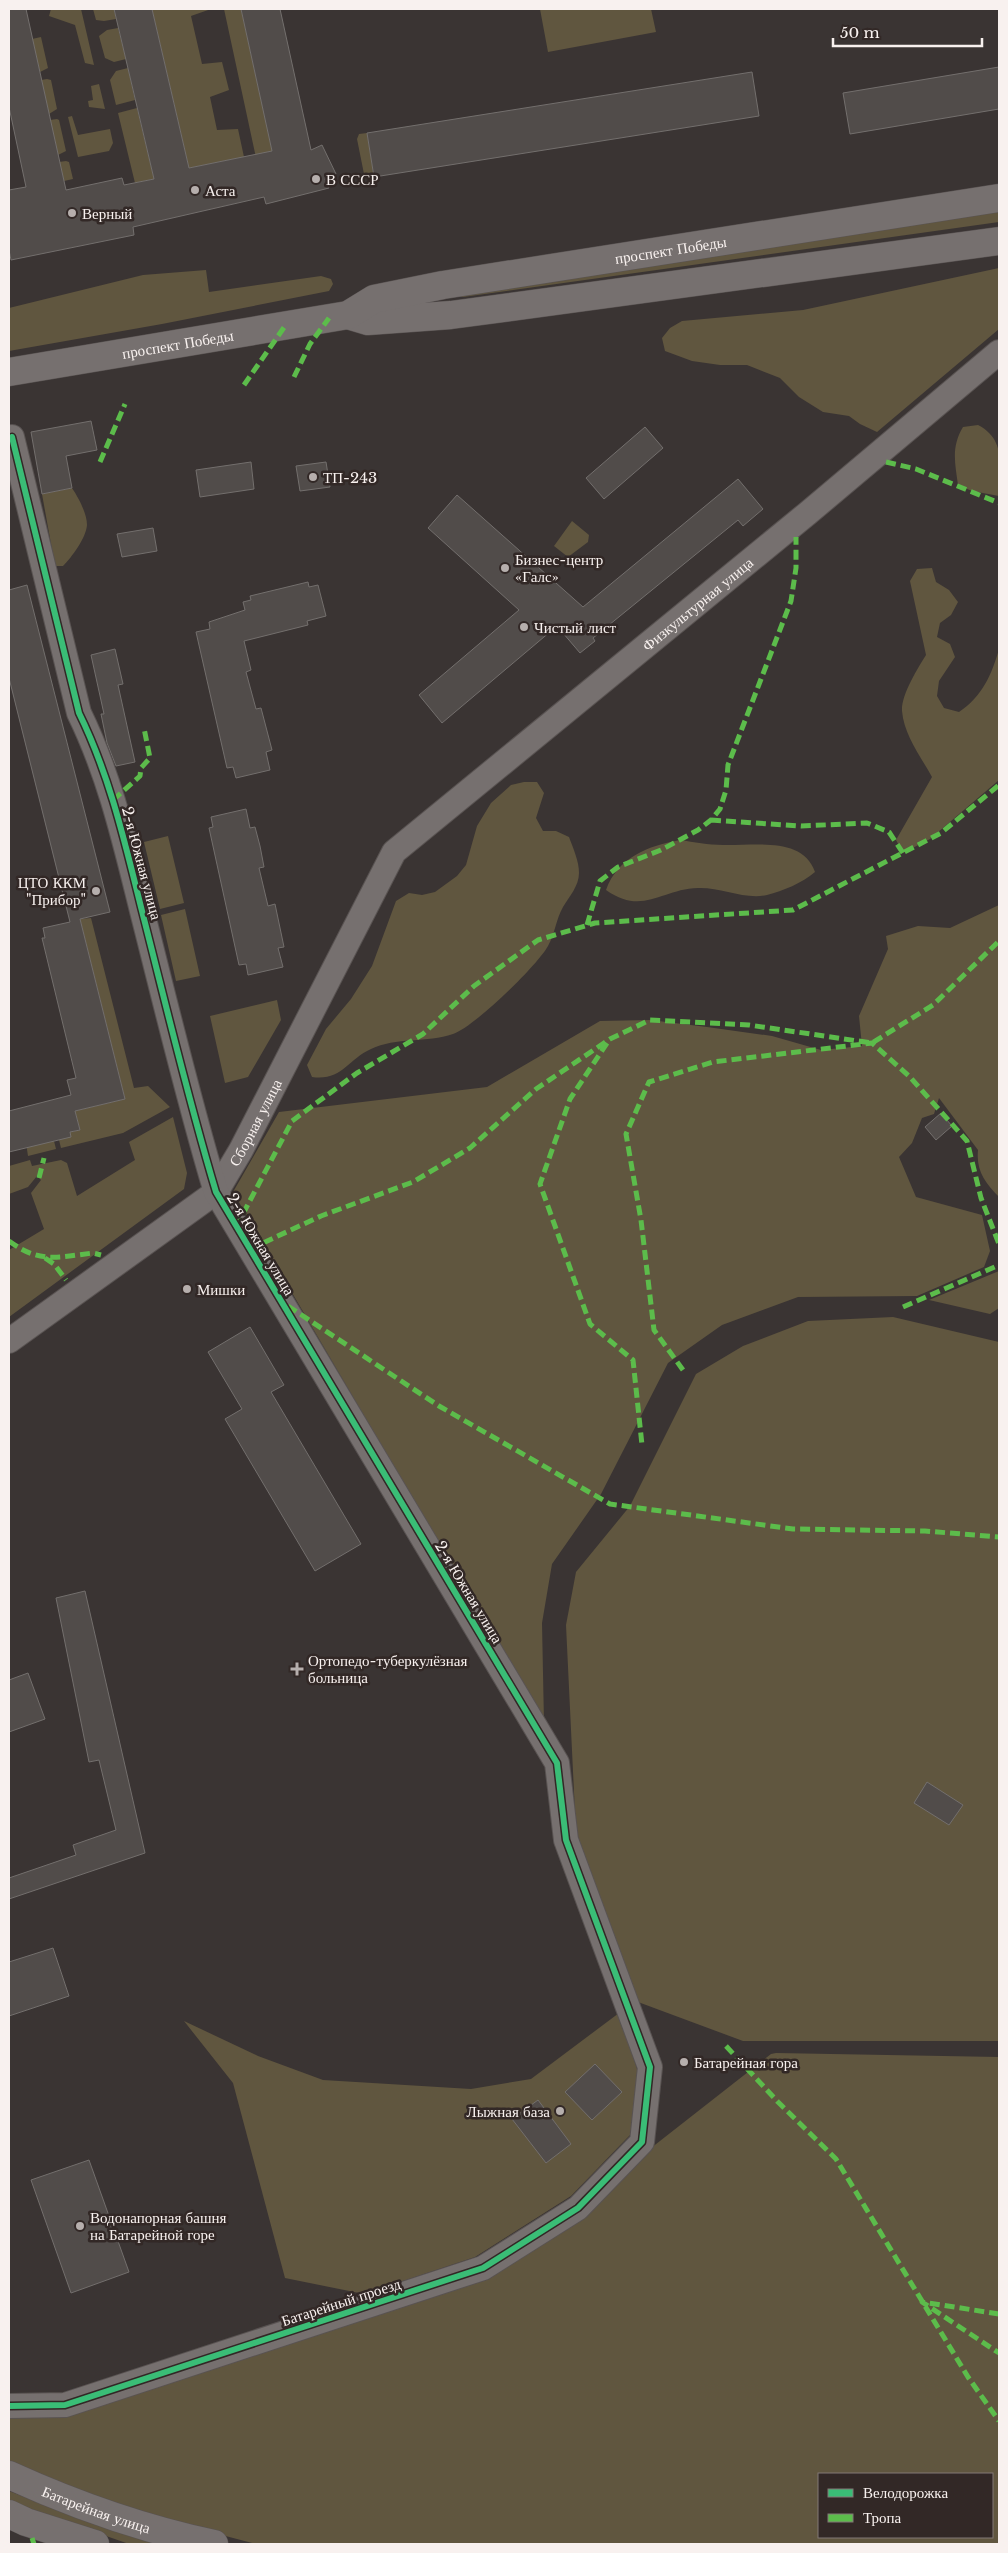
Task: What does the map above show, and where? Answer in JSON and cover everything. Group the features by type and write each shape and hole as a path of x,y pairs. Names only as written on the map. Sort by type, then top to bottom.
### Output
{"street":[{"name":"проспект Победы","path":"9,372 348,315 374,299 443,286 999,198"},
{"name":"проспект Победы","path":"348,315 368,321 450,315 999,242"},
{"name":"Физкультурная улица","path":"394,852 808,513 999,352"},
{"name":"2-я Южная улица","path":"12,437 79,713 94,746 113,800 189,1103 216,1192 557,1763 566,1840 650,2066 642,2142"},
{"name":"Сборная улица","path":"9,1341 216,1192 241,1150 394,852"},
{"name":"Батарейный проезд","path":"9,2406 65,2405 483,2268 578,2208 642,2142"},
{"name":"Батарейная улица","path":"9,2475 67,2501 172,2535 214,2544"},
{"path":"9,2514 26,2522 95,2544"}],"shaded area":[{"path":"51,9 81,9 94,65 85,63 75,25 49,16"},
{"path":"93,9 114,9 116,19 96,20"},
{"path":"152,9 211,9 191,16 202,64 222,62 229,90 210,97 217,130 238,129 244,157 189,168"},
{"path":"224,9 241,9 275,163 258,167"},
{"path":"540,9 651,9 656,32 548,52"},
{"path":"118,28 126,59 114,62 105,58 99,36 107,30"},
{"path":"41,37 48,68 40,72 32,39"},
{"path":"128,68 135,100 116,105 110,80 116,71"},
{"path":"41,80 51,80 57,109 49,114"},
{"path":"99,84 105,109 89,107 88,101 93,100 91,86"},
{"path":"137,108 154,179 135,183 118,113"},
{"path":"72,116 78,135 110,129 113,143 109,151 78,157 68,117"},
{"path":"50,120 59,120 66,151 58,155"},
{"path":"367,133 374,177 364,174 357,139 359,134"},
{"path":"59,162 69,162 73,179 64,181"},
{"path":"999,208 999,222 463,297 455,295"},
{"path":"999,268 999,329 877,432 849,416 823,412 799,397 780,378 747,365 720,365 692,361 665,351 662,338 670,328 682,321 803,310"},
{"path":"206,270 209,292 321,276 331,279 333,284 329,291 162,324 9,351 9,308 143,275"},
{"path":"978,425 994,438 997,446 1000,465 999,496 972,491 958,485 955,448 959,434 963,427"},
{"path":"72,488 84,510 87,520 86,530 78,547 67,562 63,566 55,566 42,494"},
{"path":"572,521 589,535 588,542 568,557 554,546"},
{"path":"932,568 936,582 949,590 958,602 951,615 940,623 937,637 950,644 955,657 939,681 937,696 944,708 959,712 974,699 989,676 999,649 999,780 930,839 903,853 896,840 932,777 909,737 903,720 902,705 907,690 926,655 910,581 917,569"},
{"path":"537,782 544,793 536,818 543,831 556,831 569,837 579,868 579,878 576,887 561,912 548,946 542,955 519,981 463,1029 443,1037 381,1045 363,1054 338,1073 331,1076 312,1077 307,1065 326,1029 351,999 372,966 396,901 409,893 422,895 435,892 457,876 466,865 477,826 491,803 511,785"},
{"path":"168,836 184,903 160,909 144,842"},
{"path":"680,840 723,845 776,845 789,848 800,853 809,861 815,872 786,889 759,896 698,888 685,889 642,901 631,901 606,890 611,879 626,861 646,850"},
{"path":"999,905 999,1197 982,1176 978,1164 978,1150 939,1098 934,1114 922,1118 912,1143 899,1157 916,1197 982,1215 990,1251 984,1267 917,1296 798,1297 722,1325 668,1363 601,1494 552,1564 542,1623 544,1723 233,1192 279,1112 487,1087 600,1021 650,1020 707,1027 772,1036 821,1050 862,1046 859,1016 888,949 886,936 918,926 950,928"},
{"path":"185,909 200,976 176,981 161,915"},
{"path":"91,918 134,1088 148,1086 170,1107 123,1133 61,1148 59,1140 70,1132 80,1130 75,1111 125,1099 80,919"},
{"path":"277,1000 281,1020 248,1077 225,1083 210,1016"},
{"path":"173,1117 187,1173 184,1189 9,1317 9,1250 44,1229 31,1193 41,1180 37,1176 28,1187 9,1194 9,1166 30,1160 32,1166 61,1160 67,1163 77,1196 135,1160 129,1142"},
{"path":"54,1141 56,1149 28,1156 26,1143"},
{"path":"999,1271 999,1308 990,1314 929,1300"},
{"path":"893,1317 999,1342 999,2041 743,2041 638,2002 576,1834 566,1625 576,1572 630,1506 696,1374 743,1346 808,1321"},
{"path":"619,2013 638,2072 631,2134 571,2196 475,2257 364,2294 285,2278 233,2083 184,2021 258,2056 323,2080 471,2089 531,2079"},
{"path":"771,2054 999,2057 999,2544 256,2544 119,2508 9,2465 9,2417 72,2414 489,2279 586,2214 651,2148"},
{"path":"9,2491 105,2527 164,2544 129,2544 9,2502"}],"building":[{"path":"9,9 26,9 66,190 122,178 124,185 154,179 114,9 152,9 189,168 272,151 241,9 280,9 311,150 322,145 336,174 325,179 329,188 266,204 264,197 133,227 134,235 11,260 9,250 9,190 26,187 9,107"},
{"path":"999,67 999,109 850,134 843,93"},
{"path":"752,72 759,116 374,177 367,133"},
{"path":"91,421 97,450 66,456 72,488 42,494 31,432"},
{"path":"645,427 663,448 604,499 586,478"},
{"path":"251,462 254,489 200,497 196,470"},
{"name":"ТП-243","path":"326,462 330,487 300,491 296,466"},
{"name":"Бизнес-центр «Галс»","path":"738,479 763,509 743,526 738,520 593,638 595,641 580,653 557,626 442,723 419,695 519,610 428,528 457,495 583,607"},
{"path":"153,528 157,551 122,557 117,534"},
{"path":"308,582 309,587 318,585 326,616 307,621 308,625 244,641 251,670 246,672 256,709 261,708 272,750 266,752 270,770 236,778 233,767 227,768 196,632 210,629 209,622 245,610 243,602 251,600 250,596"},
{"path":"27,585 110,912 80,919 125,1099 75,1111 80,1130 70,1132 71,1137 9,1152 9,1111 71,1095 67,1080 76,1078 42,938 45,938 43,928 70,922 9,678 9,590"},
{"path":"115,649 123,684 118,685 135,762 116,766 107,743 101,714 104,714 91,655"},
{"path":"246,809 250,828 255,827 260,846 264,867 259,868 268,906 275,904 284,947 278,948 283,967 248,975 246,964 239,965 209,828 213,827 211,817"},
{"path":"941,1113 952,1126 936,1140 925,1127"},
{"path":"250,1327 284,1385 271,1392 361,1544 315,1571 225,1419 242,1409 208,1352"},
{"path":"85,1591 145,1853 9,1899 9,1878 76,1855 73,1845 116,1830 99,1760 89,1762 56,1598"},
{"path":"28,1673 45,1719 9,1732 9,1680"},
{"path":"927,1782 963,1805 949,1825 914,1803"},
{"path":"53,1948 69,1996 9,2016 9,1962"},
{"path":"595,2064 622,2092 592,2120 565,2092"},
{"path":"538,2100 571,2144 546,2163 512,2119"},
{"name":"Водонапорная башня на Батарейной горе","path":"89,2160 129,2272 71,2293 31,2180"}],"marked path":[{"path":"294,377 310,344 329,318"},
{"path":"244,385 285,326"},
{"path":"100,462 125,404"},
{"path":"886,462 916,469 999,503"},
{"path":"587,925 600,881 618,867 661,850 698,830 711,820 720,809 726,790 728,765 791,601 796,568 796,537"},
{"path":"113,800 140,776 141,768 150,758 144,728"},
{"path":"236,1227 292,1121 357,1073 423,1034 474,986 538,940 595,923 793,910 941,833 999,785"},
{"path":"711,820 801,826 867,823 889,832 903,853"},
{"path":"250,1249 321,1216 413,1182 470,1148 536,1089 610,1039 650,1020 749,1025 872,1043 933,1005 999,941"},
{"path":"607,1043 570,1099 540,1184 590,1324 633,1360 642,1445"},
{"path":"683,1370 654,1330 641,1220 626,1134 649,1082 713,1062 872,1043 909,1076 967,1141 981,1198 999,1244"},
{"path":"39,1178 44,1158"},
{"path":"9,1241 30,1253 40,1256 59,1257 93,1253 101,1255"},
{"path":"45,1258 54,1264 66,1280"},
{"path":"903,1307 999,1265"},
{"path":"288,1306 439,1406 610,1504 793,1529 925,1531 999,1537"},
{"path":"726,2046 778,2102 836,2159 968,2377 999,2421"},
{"path":"999,2314 922,2302 999,2353"},
{"path":"32,2538 34,2544"}],"cycle path":[{"path":"9,2406 65,2405 483,2268 578,2208 642,2142 650,2067 566,1840 557,1763 216,1192 116,810 100,761 79,713 12,437"}],"place":[{"name":"В СССР","path":"316,179"},
{"name":"Аста","path":"195,190"},
{"name":"Верный","path":"72,213"},
{"name":"ТП-243","path":"313,477"},
{"name":"Бизнес-центр «Галс»","path":"505,568"},
{"name":"Чистый лист","path":"524,627"},
{"name":"ЦТО ККМ \"Прибор\"","path":"96,891"},
{"name":"Мишки","path":"187,1289"},
{"name":"Ортопедо-туберкулёзная больница","path":"297,1669"},
{"name":"Батарейная гора","path":"684,2062"},
{"name":"Лыжная база","path":"560,2111"},
{"name":"Водонапорная башня на Батарейной горе","path":"80,2226"}]}
